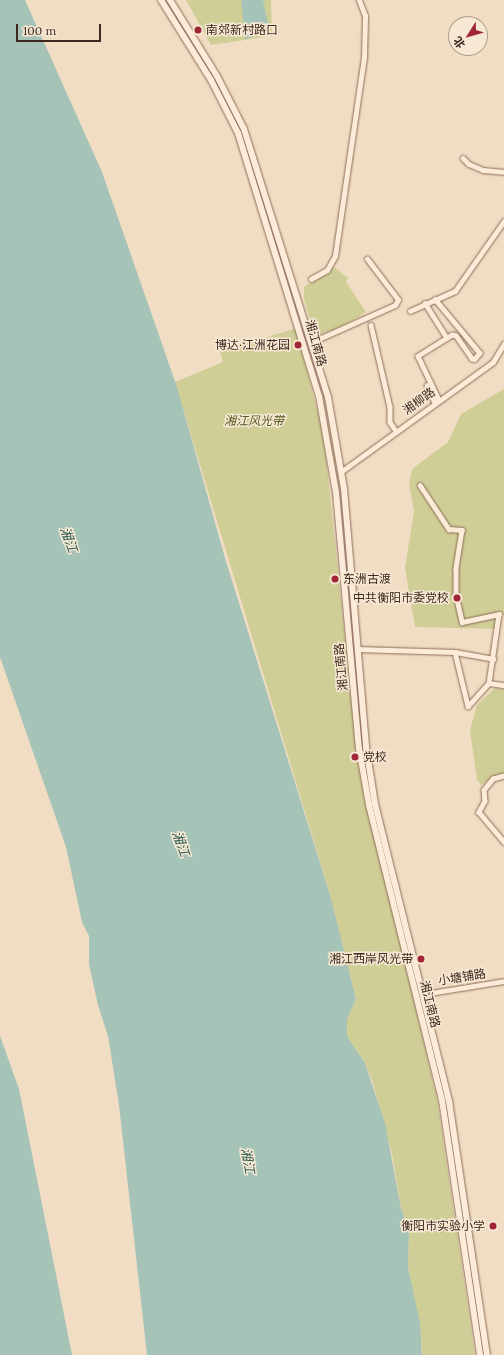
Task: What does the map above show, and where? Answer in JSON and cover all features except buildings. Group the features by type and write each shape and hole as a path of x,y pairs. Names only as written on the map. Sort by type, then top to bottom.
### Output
{"main road":[{"name":"湘江南路","path":"161,0 211,80 238,133 319,396 336,492 360,748 369,806 442,1100 480,1355"},
{"name":"湘江南路","path":"170,0 217,76 244,129 328,397 342,470 366,747 375,804 424,994 449,1101 487,1355"}],"street":[{"path":"311,279 326,270 335,256 364,58 365,16 359,0"},
{"path":"463,158 469,164 483,170 504,172"},
{"path":"410,311 425,303 455,291 504,221"},
{"path":"312,342 394,305 398,300 367,259"},
{"path":"435,299 480,355 474,360 456,336 452,335 418,356 431,390 437,401"},
{"path":"425,303 447,338"},
{"path":"371,325 390,408 390,422 396,431"},
{"name":"湘柳路","path":"342,470 493,362 504,344"},
{"path":"427,385 431,390"},
{"path":"420,485 449,528 462,530 456,569 456,595 462,622 499,614 489,683 468,706 455,652"},
{"path":"357,649 455,652 493,659"},
{"path":"489,683 504,685"},
{"path":"504,776 493,779 484,790 486,801 479,812 504,842"},
{"name":"小塘铺路","path":"424,994 504,981"}],"green space":[{"path":"186,0 271,0 272,36 211,45"},
{"path":"334,267 348,278 346,282 366,312 342,327 318,335 314,332 304,299 304,287"},
{"name":"湘江风光带","path":"296,328 324,437 358,763 437,1099 475,1355 422,1355 422,1346 408,1267 409,1231 401,1208 392,1154 373,1083 365,1063 347,1036 347,1020 356,999 331,898 175,382 223,362 220,352"},
{"name":"中共衡阳市委党校","path":"504,389 504,615 501,615 500,629 415,627 405,568 414,511 409,484 412,469 448,442 461,414"},
{"path":"495,688 504,690 504,773 494,776 481,785 477,780 470,730 477,705"}],"water":[{"name":"湘江","path":"0,0 25,0 102,172 177,387 225,558 331,898 356,999 347,1020 347,1036 365,1063 385,1123 401,1208 409,1231 408,1267 420,1323 422,1355 147,1355 119,1105 108,1036 98,1005 89,964 89,936 82,922 66,847 0,657"},
{"path":"241,0 263,0 270,32 245,39"},
{"path":"0,1036 19,1089 72,1355 0,1355"}],"place":[{"name":"南郊新村路口","path":"198,30"},
{"name":"博达·江洲花园","path":"298,345"},
{"name":"东洲古渡","path":"335,579"},
{"name":"中共衡阳市委党校","path":"457,598"},
{"name":"党校","path":"355,757"},
{"name":"湘江西岸风光带","path":"421,959"},
{"name":"衡阳市实验小学","path":"493,1226"}]}
